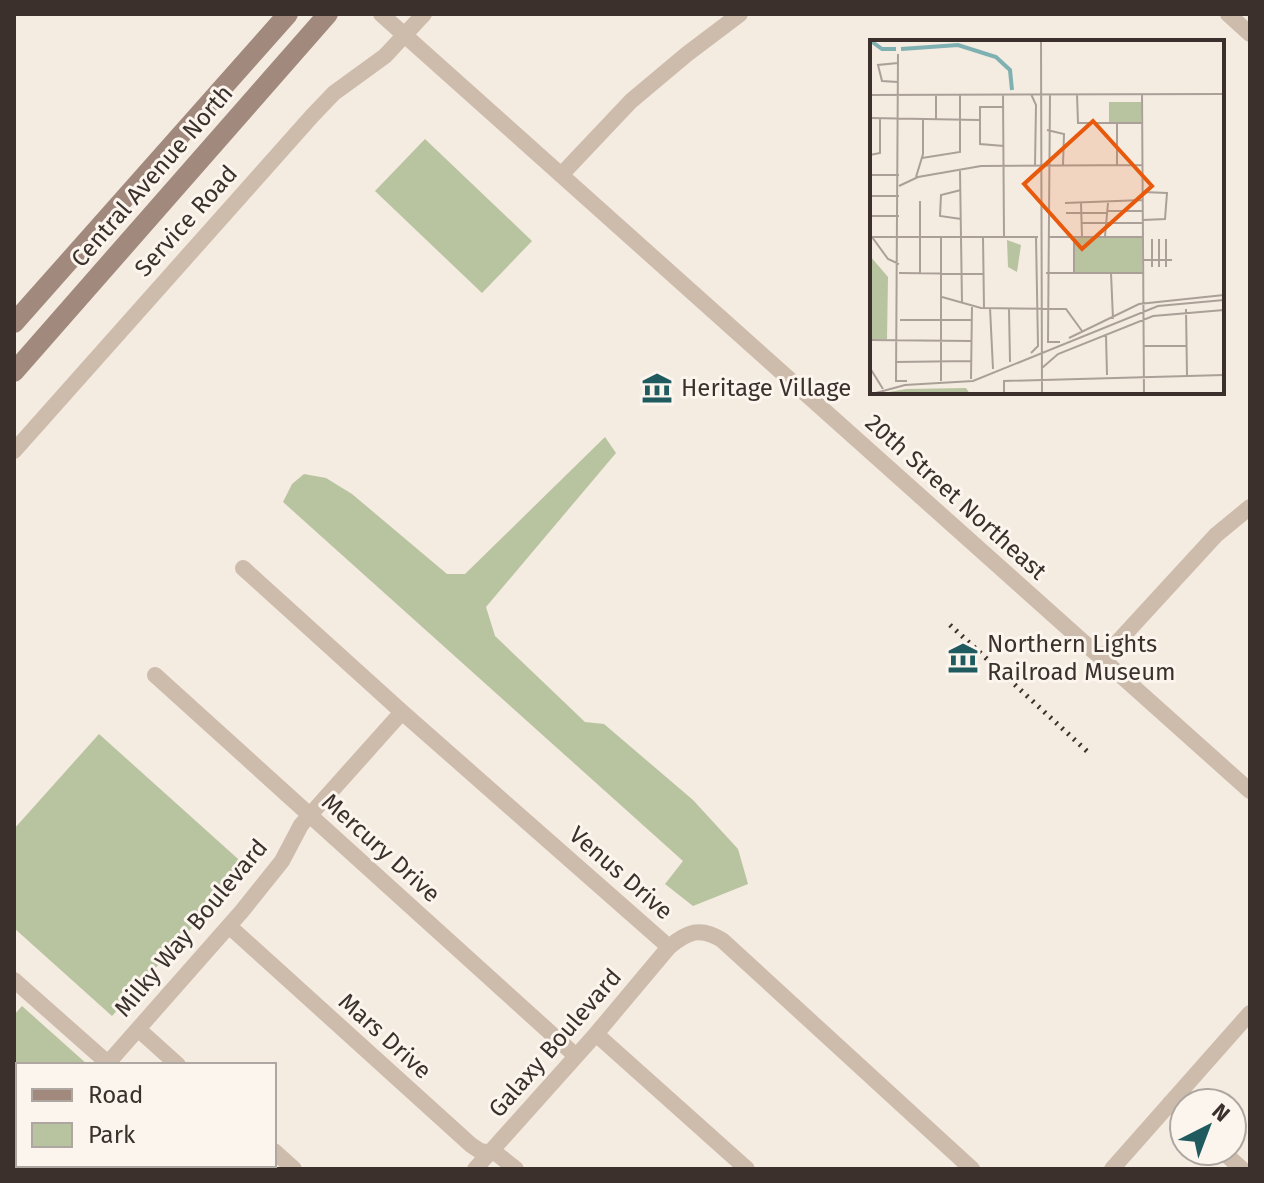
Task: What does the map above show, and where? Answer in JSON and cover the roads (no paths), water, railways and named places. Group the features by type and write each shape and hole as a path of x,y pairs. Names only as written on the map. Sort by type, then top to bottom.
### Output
{"main road":[{"name":"Central Avenue North","path":"14,323 288,14"},
{"name":"Central Avenue North","path":"14,372 328,14"}],"street":[{"name":"20th Street Northeast","path":"381,14 1250,791"},
{"name":"Service Road","path":"14,451 312,116 334,93 377,62 424,14"},
{"path":"561,175 631,101 740,14"},
{"path":"1228,14 1250,34"},
{"path":"1102,659 1216,535 1250,507"},
{"name":"Venus Drive","path":"243,568 669,947 695,931 709,933 722,940 972,1169"},
{"name":"Mercury Drive","path":"155,675 576,1056"},
{"name":"Milky Way Boulevard","path":"110,1063 282,861 296,833 309,816 402,712"},
{"name":"Mars Drive","path":"229,926 471,1145 501,1157 516,1169"},
{"name":"Galaxy Boulevard","path":"475,1169 669,947"},
{"path":"16,986 108,1063"},
{"path":"1184,1087 1250,1013"},
{"path":"138,1029 176,1063"},
{"path":"596,1034 747,1169"},
{"path":"1118,1167 1168,1105"},
{"path":"276,1153 294,1169"}],"railway":[{"path":"950,625 1090,754"}],"place":[{"name":"Heritage Village","path":"657,388"},
{"name":"Northern Lights Railroad Museum","path":"963,658"}]}
